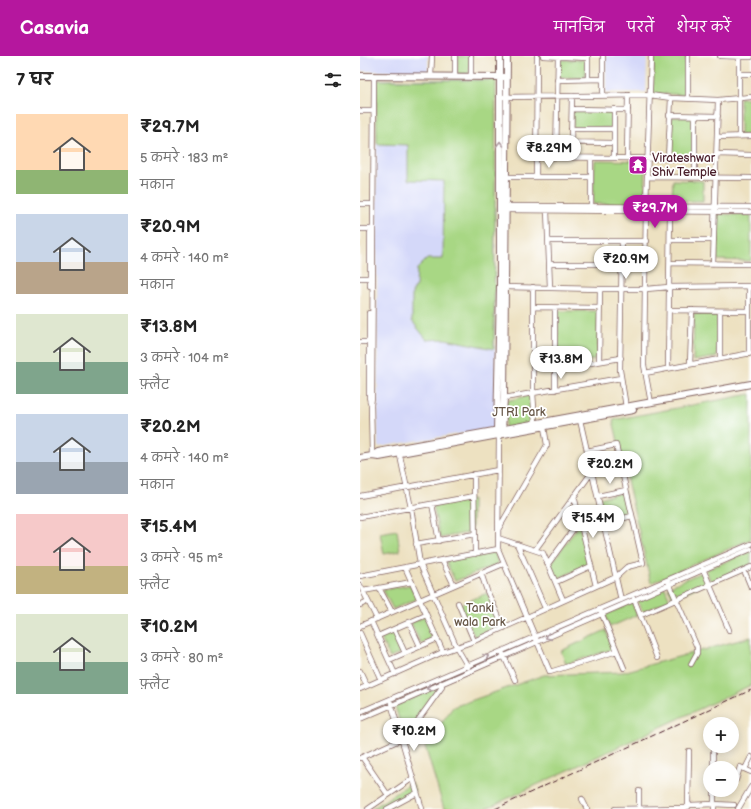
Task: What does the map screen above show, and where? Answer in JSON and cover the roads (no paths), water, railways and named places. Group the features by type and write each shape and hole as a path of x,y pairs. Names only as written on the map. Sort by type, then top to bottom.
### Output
{"street":[{"path":"431,76 432,56"},
{"path":"455,56 455,76"},
{"path":"471,56 471,76"},
{"path":"500,56 504,77"},
{"path":"507,56 504,77 503,287 498,470 498,549 503,564 550,672 617,651"},
{"path":"536,177 537,56"},
{"path":"543,56 588,57 588,80"},
{"path":"603,56 603,95"},
{"path":"651,56 644,364 651,403"},
{"path":"688,56 688,98"},
{"path":"720,56 751,57"},
{"path":"556,157 558,57"},
{"path":"739,57 739,136"},
{"path":"738,74 751,74"},
{"path":"360,76 504,77"},
{"path":"371,229 370,111 372,76"},
{"path":"372,76 374,79 371,229 372,456"},
{"path":"557,80 603,80"},
{"path":"628,95 628,158"},
{"path":"504,97 650,95 670,98 718,100 751,97"},
{"path":"571,142 572,96"},
{"path":"504,97 506,177 504,208"},
{"path":"668,159 670,98"},
{"path":"714,264 718,100"},
{"path":"572,109 628,110"},
{"path":"614,110 614,158"},
{"path":"360,111 370,111"},
{"path":"669,115 718,116"},
{"path":"695,177 696,116"},
{"path":"571,129 614,129"},
{"path":"717,137 751,136"},
{"path":"556,142 614,143"},
{"path":"716,154 751,155"},
{"path":"537,157 695,159"},
{"path":"591,158 591,206"},
{"path":"506,177 591,177"},
{"path":"648,177 751,178"},
{"path":"360,204 370,204"},
{"path":"504,208 618,206 670,210 751,207"},
{"path":"618,206 626,211"},
{"path":"504,208 626,211 647,208 715,209 751,212"},
{"path":"548,210 550,288"},
{"path":"668,368 670,210"},
{"path":"360,229 371,229"},
{"path":"670,240 714,240"},
{"path":"549,241 647,241"},
{"path":"622,242 621,358 626,407"},
{"path":"550,264 622,264"},
{"path":"670,264 751,264"},
{"path":"360,278 371,278"},
{"path":"503,287 646,289 669,286 750,286 750,353 645,373"},
{"path":"499,432 504,398 503,287"},
{"path":"533,287 534,423"},
{"path":"599,361 600,289"},
{"path":"533,308 599,308"},
{"path":"555,308 555,390"},
{"path":"669,310 749,311"},
{"path":"690,364 692,310"},
{"path":"720,311 720,359"},
{"path":"360,342 371,342"},
{"path":"555,369 621,358"},
{"path":"504,398 622,378"},
{"path":"360,458 372,456 379,457 399,451 499,432 534,423 751,384"},
{"path":"499,432 544,427 751,388"},
{"path":"580,420 621,600"},
{"path":"498,529 546,445 544,427"},
{"path":"360,689 443,652 457,648 504,628 545,608 616,578 627,567 643,563 616,445 587,451"},
{"path":"399,451 411,508 420,564 457,648 469,671"},
{"path":"360,496 498,470"},
{"path":"535,550 592,472"},
{"path":"474,474 475,554"},
{"path":"598,496 626,490"},
{"path":"360,518 474,496"},
{"path":"574,496 596,586"},
{"path":"432,504 438,541"},
{"path":"604,523 632,516"},
{"path":"548,564 580,520"},
{"path":"416,544 475,534"},
{"path":"498,538 543,552 563,600"},
{"path":"517,544 545,608"},
{"path":"360,712 534,636 634,599 751,544"},
{"path":"360,576 498,549"},
{"path":"360,719 537,642 621,600 751,549"},
{"path":"442,560 454,585"},
{"path":"360,626 503,564"},
{"path":"556,582 591,566"},
{"path":"405,567 443,652"},
{"path":"641,615 751,567"},
{"path":"703,569 729,630"},
{"path":"744,570 751,587"},
{"path":"481,573 487,591 504,628"},
{"path":"363,591 412,582"},
{"path":"669,582 697,647 697,653 691,664"},
{"path":"360,585 377,618"},
{"path":"379,588 392,612"},
{"path":"634,599 657,658"},
{"path":"360,605 368,601"},
{"path":"458,603 474,641"},
{"path":"600,611 624,668"},
{"path":"378,636 426,615"},
{"path":"371,621 395,674"},
{"path":"409,622 420,646"},
{"path":"394,629 405,653"},
{"path":"360,633 380,680"},
{"path":"389,660 437,639"},
{"path":"502,650 515,680"},
{"path":"360,672 366,686"},
{"path":"388,795 361,758 406,737 442,687 441,683"},
{"path":"390,699 422,809"},
{"path":"688,808 689,751"},
{"path":"744,769 751,757"},
{"path":"739,770 740,767 751,772"},
{"path":"368,809 413,778"},
{"path":"738,809 751,787"},
{"path":"639,791 639,809"},
{"path":"387,809 417,793"},
{"path":"582,800 586,809"},
{"path":"615,809 661,809 688,808 690,805 714,807 734,805"}],"railway":[{"path":"495,809 751,690"}],"place":[{"name":"Virateshwar Shiv Temple","path":"638,165"}],"park label":[{"name":"JTRI Park","path":"519,412"},
{"name":"Tanki wala Park","path":"480,615"}]}
